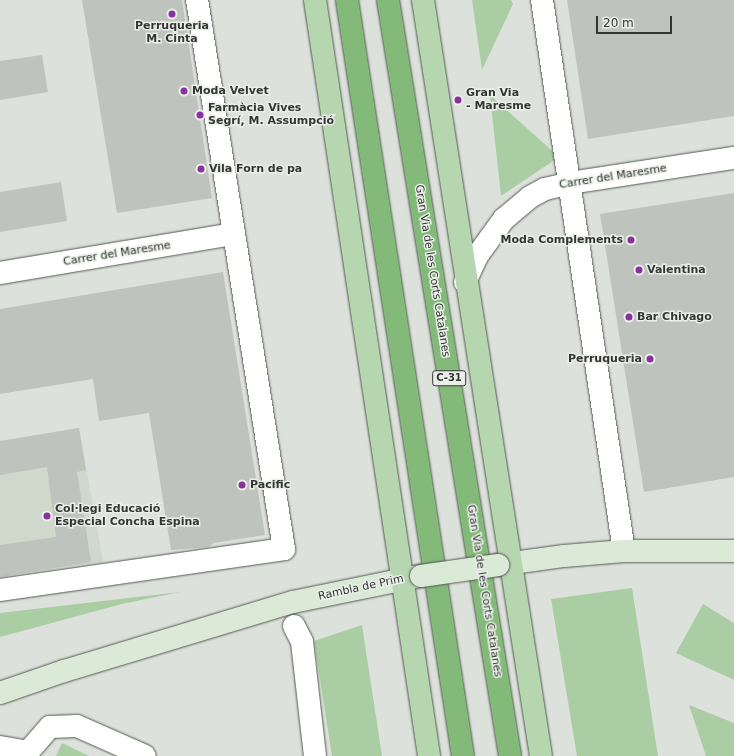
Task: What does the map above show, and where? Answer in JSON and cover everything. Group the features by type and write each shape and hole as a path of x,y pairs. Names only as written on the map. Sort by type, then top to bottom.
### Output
{"highway":[{"path":"347,0 463,756"},
{"name":"Gran Via de les Corts Catalanes","path":"388,0 510,756"}],"main road":[{"path":"315,0 412,578 429,756"},
{"path":"423,0 505,564 541,756"},
{"name":"Rambla de Prim","path":"0,693 64,671 293,602 412,578 505,564 624,551 734,551"}],"street":[{"path":"0,590 284,549 197,0"},
{"path":"542,0 624,551"},
{"name":"Carrer del Maresme","path":"465,282 477,256 504,219 530,197 545,189 570,183 734,158"},
{"name":"Carrer del Maresme","path":"0,273 234,234"},
{"path":"294,626 302,642 315,756"},
{"path":"0,747 28,752 50,727 78,726 145,756"}],"shaded area":[{"name":"Col·legi Educació Especial Concha Espina","path":"79,428 103,562 0,577 0,441"}],"green space":[{"path":"472,0 511,0 513,4 482,70"},
{"path":"490,95 559,157 501,196"},
{"path":"632,588 658,756 577,756 551,599"},
{"path":"180,592 122,604 0,637 0,613"},
{"path":"703,604 734,623 734,680 676,653"},
{"path":"362,625 382,756 332,756 314,641"},
{"path":"689,705 734,723 734,756 706,756"},
{"path":"62,743 89,756 56,756"}],"building":[{"path":"82,0 182,0 212,198 117,213"},
{"path":"567,0 734,0 734,116 588,139"},
{"path":"42,55 48,92 0,100 0,61"},
{"path":"61,182 67,221 0,232 0,192"},
{"path":"734,193 734,477 644,492 600,214"},
{"path":"223,272 265,535 214,543 208,547 171,550 149,413 99,421 93,379 0,394 0,309"},
{"name":"Col·legi Educació Especial Concha Espina","path":"79,428 86,470 77,472 91,562 0,577 0,545 56,537 47,467 0,475 0,441"}],"place":[{"name":"Perruqueria M. Cinta","path":"172,14"},
{"name":"Moda Velvet","path":"184,91"},
{"name":"Gran Via - Maresme","path":"458,100"},
{"name":"Farmàcia Vives Segrí, M. Assumpció","path":"200,115"},
{"name":"Vila Forn de pa","path":"201,169"},
{"name":"Moda Complements","path":"631,240"},
{"name":"Valentina","path":"639,270"},
{"name":"Bar Chivago","path":"629,317"},
{"name":"Perruqueria","path":"650,359"},
{"name":"Pacific","path":"242,485"},
{"name":"Col·legi Educació Especial Concha Espina","path":"47,516"}]}
